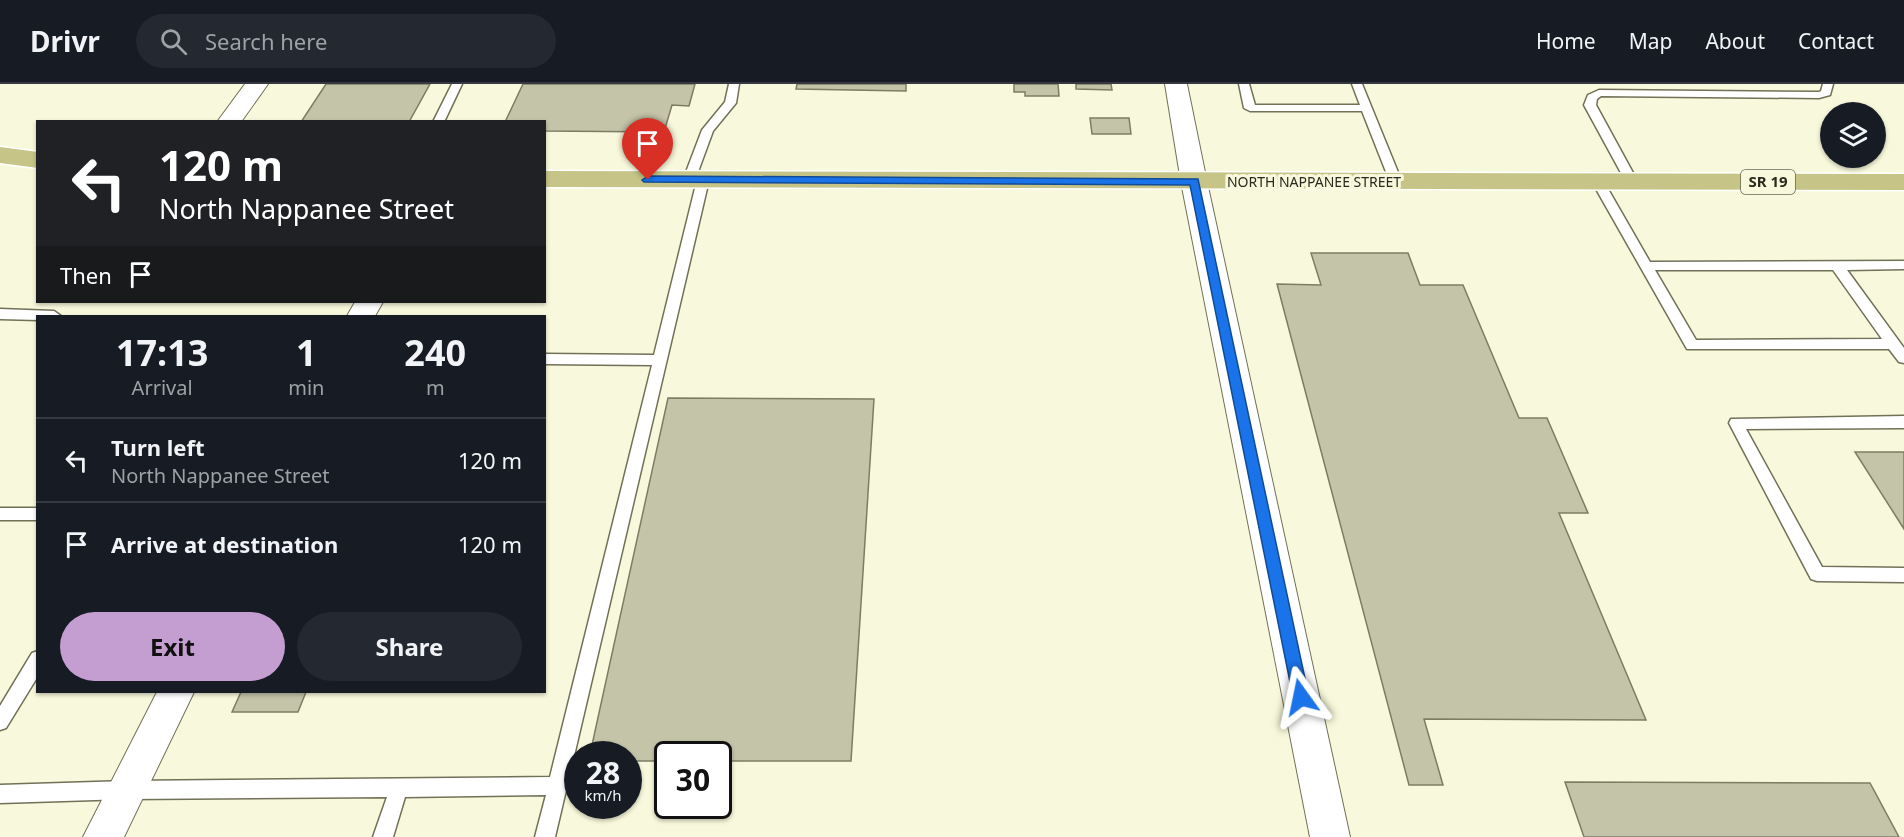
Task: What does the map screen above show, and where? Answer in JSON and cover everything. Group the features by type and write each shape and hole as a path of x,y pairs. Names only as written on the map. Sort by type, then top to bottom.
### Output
{"main road":[{"path":"0,155 36,160"},
{"name":"NORTH NAPPANEE STREET","path":"546,179 1904,182"}],"street":[{"path":"230,120 257,84"},
{"path":"1176,84 1194,182 1330,837"},
{"path":"103,837 176,693"}],"lane":[{"path":"439,120 457,84"},
{"path":"545,837 660,360 708,130 730,103 734,84"},
{"path":"1244,84 1251,108 1367,108"},
{"path":"1357,84 1396,182"},
{"path":"1632,182 1590,105 1592,97 1599,93 1700,89 1819,94 1826,93 1828,84"},
{"path":"1598,182 1692,345 1893,344"},
{"path":"1836,264 1904,358"},
{"path":"1646,266 1904,265"},
{"path":"0,314 36,315"},
{"path":"546,360 660,360"},
{"path":"1904,422 1736,423 1817,574 1904,575"},
{"path":"0,514 36,514"},
{"path":"0,722 36,662"},
{"path":"0,794 127,790 558,786"},
{"path":"383,837 399,787"}],"building":[{"path":"326,84 430,84 410,120 302,120"},
{"path":"523,84 695,84 689,106 672,105 664,132 546,131 546,120 506,120"},
{"path":"797,84 906,84 906,91 796,89"},
{"path":"1014,84 1058,84 1059,96 1025,96 1025,92 1014,92"},
{"path":"1076,84 1111,84 1112,90 1076,89"},
{"path":"1090,118 1129,118 1131,134 1092,134"},
{"path":"1311,253 1408,253 1420,285 1463,285 1519,418 1547,418 1588,513 1559,513 1646,720 1424,719 1443,785 1409,785 1277,284 1321,285"},
{"path":"668,398 874,399 851,761 732,761 732,741 654,741 654,761 642,761 642,741 593,741"},
{"path":"1855,452 1904,452 1904,529"},
{"path":"241,693 306,693 298,712 232,712"},
{"path":"1565,782 1870,783 1899,837 1584,837"}],"route":[{"path":"648,180 1194,182 1301,697"}]}
